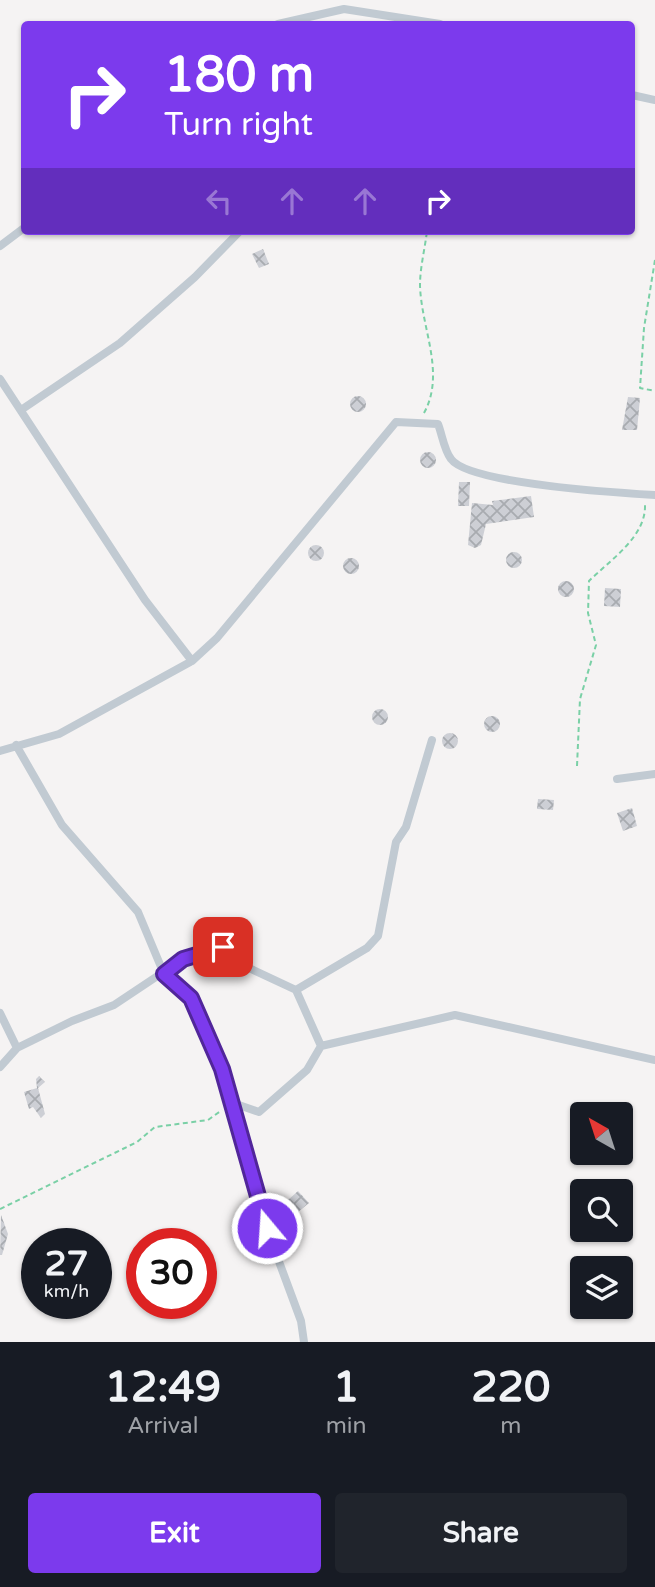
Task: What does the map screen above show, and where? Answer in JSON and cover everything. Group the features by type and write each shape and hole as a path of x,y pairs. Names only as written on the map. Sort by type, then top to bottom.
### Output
{"street":[{"path":"288,21 339,5 424,21"},
{"path":"635,96 655,100"},
{"path":"0,246 21,230"},
{"path":"21,410 120,343 195,277 236,235"},
{"path":"0,379 145,600 192,661"},
{"path":"0,751 60,734 192,661 217,638 396,422 438,424 451,460 460,466 505,479 572,489 655,495"},
{"path":"296,990 367,948 377,936 396,842 406,827 432,740"},
{"path":"16,745 62,825 138,912 164,974 191,998 222,1069 258,1205 301,1321 304,1342"},
{"path":"617,779 655,774"},
{"path":"0,1067 17,1048 114,1005 183,959 223,947 249,968 296,990 321,1046"},
{"path":"0,1013 17,1048"},
{"path":"233,1103 259,1112 307,1070 321,1046 455,1015 655,1060"}],"path":[{"path":"419,423 434,395 430,343 420,285 427,235"},
{"path":"655,260 644,328 640,388 655,391"},
{"path":"577,766 580,699 594,660 596,645 588,613 589,581 637,534 645,515 645,494"},
{"path":"0,1209 137,1142 155,1127 208,1120 233,1103"}],"building":[{"path":"263,249 269,264 259,268 252,254"},
{"path":"358,396 366,404 358,412 350,404"},
{"path":"628,397 640,398 637,430 622,430"},
{"path":"428,452 434,454 434,466 428,468 422,466 420,460 422,454"},
{"path":"459,482 470,482 469,506 458,506"},
{"path":"531,496 534,517 486,524 481,545 475,548 468,545 472,503 493,505 492,501"},
{"path":"316,545 322,547 322,559 316,561 310,559 308,553 310,547"},
{"path":"514,552 520,554 520,566 514,568 508,566 506,560 508,554"},
{"path":"351,558 357,560 357,572 351,574 345,572 343,566 345,560"},
{"path":"566,581 572,583 572,595 566,597 560,595 558,589 560,583"},
{"path":"605,588 621,589 620,607 604,606"},
{"path":"380,709 386,711 386,723 380,725 374,723 372,717 374,711"},
{"path":"492,716 498,718 498,730 492,732 486,730 484,724 486,718"},
{"path":"447,733 453,733 458,741 456,747 447,749 442,744 442,738"},
{"path":"538,799 554,800 553,810 537,809"},
{"path":"632,808 637,826 623,831 617,813"},
{"path":"39,1076 45,1082 38,1088 45,1114 41,1118 33,1107 29,1109 24,1092 37,1088 36,1079"},
{"path":"298,1191 309,1203 298,1212 288,1200"},
{"path":"1,1215 8,1234 0,1255"}],"route":[{"path":"223,947 183,959 164,974 191,998 222,1069 258,1205 267,1228"}]}
